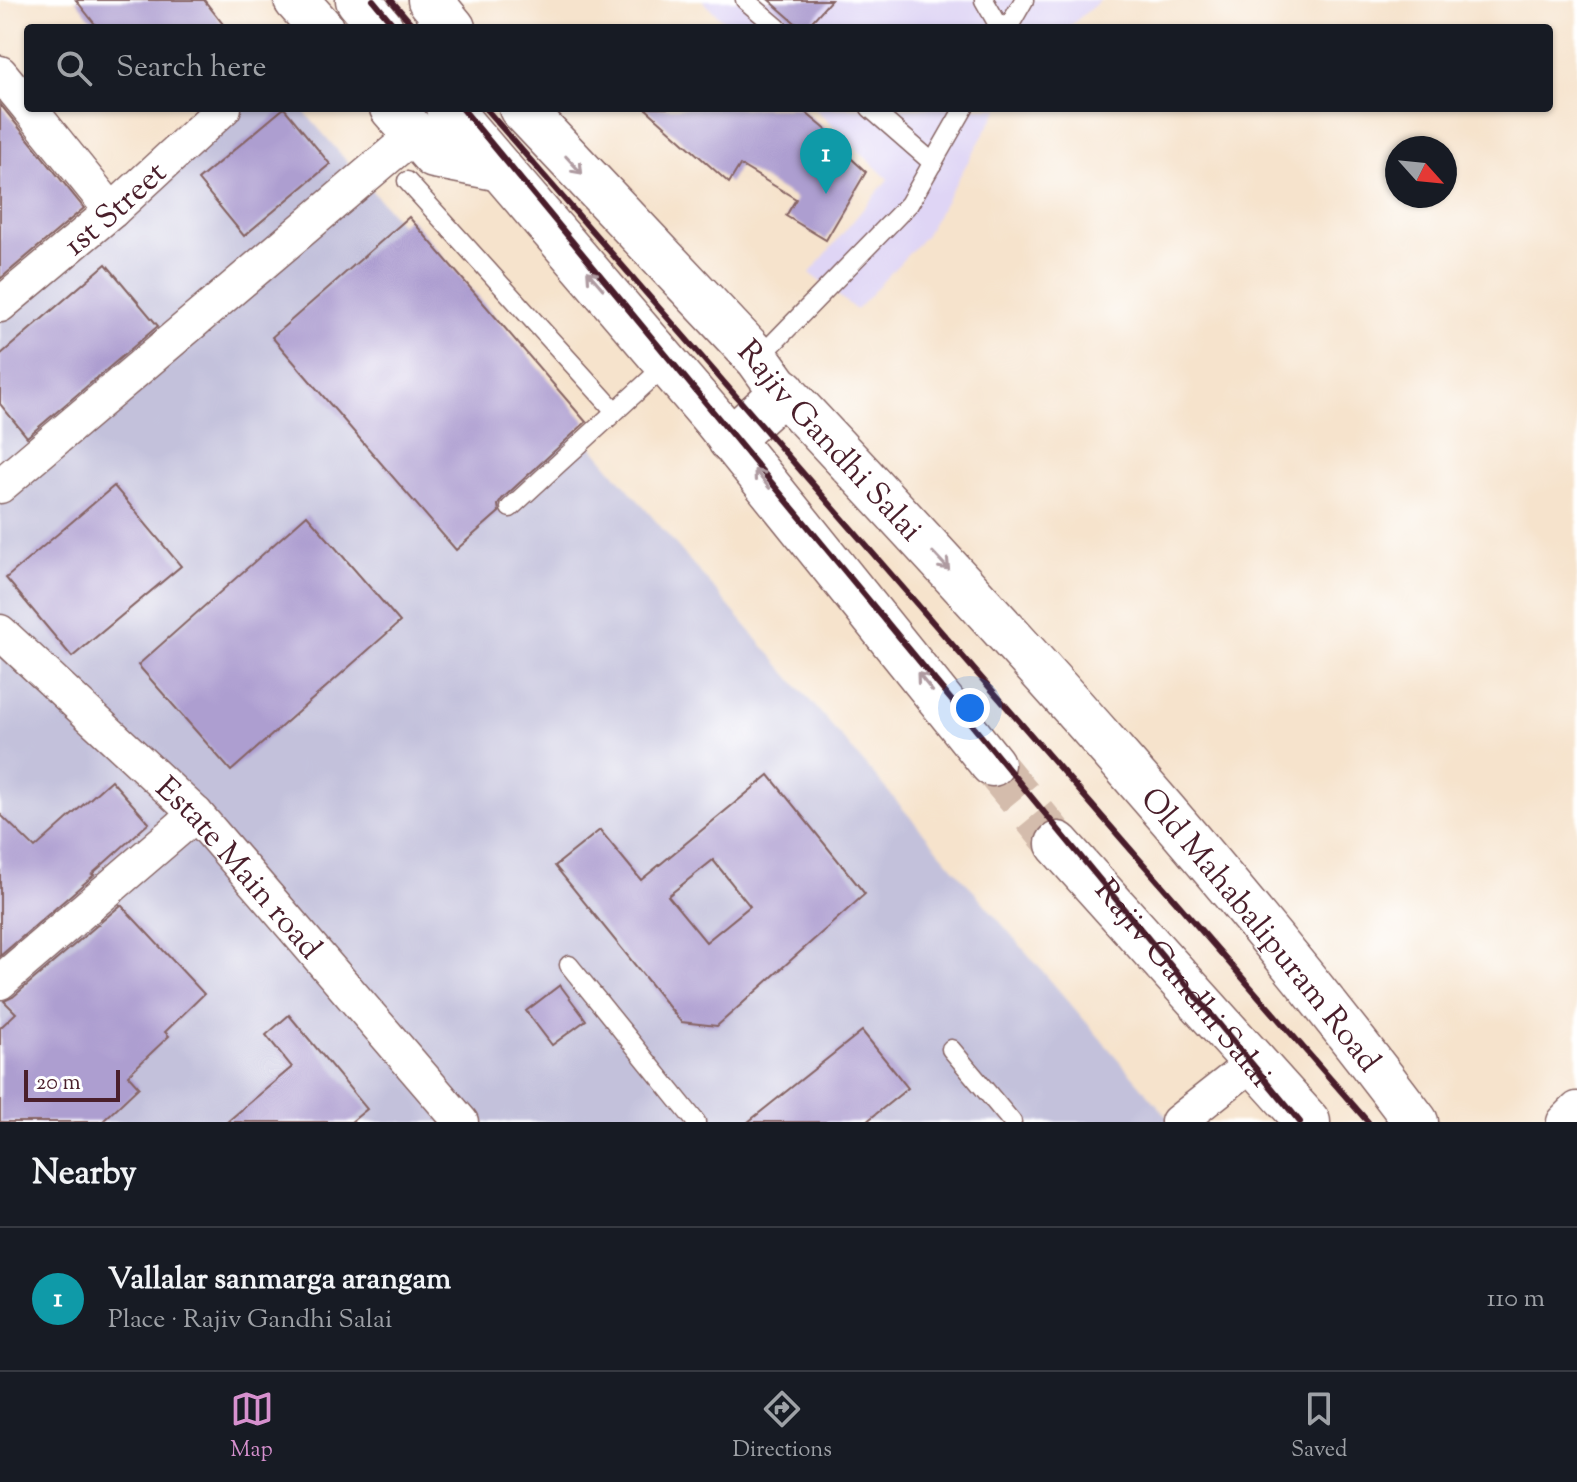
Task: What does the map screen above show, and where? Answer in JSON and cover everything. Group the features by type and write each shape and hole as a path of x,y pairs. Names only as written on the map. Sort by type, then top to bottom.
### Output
{"main road":[{"path":"358,0 378,24"},
{"path":"430,0 450,24"},
{"path":"458,0 467,24"},
{"name":"Rajiv Gandhi Salai","path":"525,112 1068,698 1310,984 1416,1122"},
{"path":"418,117 500,169 723,430 992,764"},
{"path":"723,430 770,375"},
{"name":"Rajiv Gandhi Salai","path":"1058,844 1308,1122"}],"street":[{"path":"0,73 24,103"},
{"path":"31,112 112,211"},
{"name":"1st Street","path":"0,305 112,211 220,112"},
{"path":"0,486 418,117"},
{"name":"Estate Main road","path":"0,632 196,814 461,1122"},
{"path":"0,982 196,814"},
{"path":"1178,1122 1254,1062"},
{"path":"1564,1122 1577,1109"}],"lane":[{"path":"745,0 773,24"},
{"path":"984,0 998,24"},
{"path":"1010,24 1024,0"},
{"path":"875,112 933,163"},
{"path":"770,375 909,204 962,112"},
{"path":"407,181 615,411"},
{"path":"510,508 667,364"},
{"path":"569,965 696,1122"},
{"path":"951,1049 1012,1122"}],"shaded area":[{"path":"702,0 1101,0 1072,24 727,24"},
{"path":"239,112 304,112 1172,1122 0,1122 0,320"},
{"path":"818,112 997,112 925,236 856,310 810,273 888,179"}],"building":[{"path":"76,0 204,0 223,24 95,24"},
{"path":"769,0 831,0 810,24 796,24"},
{"path":"0,104 84,208 0,279"},
{"path":"279,112 287,112 330,164 244,236 198,180"},
{"path":"649,112 805,112 829,132 827,136 866,172 826,240 786,216 796,199 740,165 729,183"},
{"path":"409,217 586,422 502,499 498,505 499,512 456,550 272,337"},
{"path":"106,264 158,326 27,437 0,404 0,355"},
{"path":"114,486 181,566 72,657 6,578"},
{"path":"307,515 400,622 231,771 138,665"},
{"path":"769,775 865,894 717,1026 681,1022 555,866 600,830 641,880","holes":["713,860 750,906 706,942 668,896"]},
{"path":"111,780 149,823 0,956 0,814 35,848"},
{"path":"121,905 204,994 165,1032 169,1036 128,1075 139,1087 102,1122 0,1122 0,1028 16,1013 4,1001 13,997"},
{"path":"560,985 586,1020 552,1045 526,1011"},
{"path":"289,1015 367,1109 351,1122 227,1122 292,1067 266,1035"},
{"path":"862,1031 908,1088 866,1122 748,1122"}],"tunnel":[{"path":"992,764 1058,844"}],"railway":[{"path":"373,0 393,24"},
{"path":"391,0 412,24"},
{"path":"465,112 1300,1122"},
{"path":"488,112 1368,1122"}],"place":[{"name":"Vallalar sanmarga arangam","path":"826,194"}]}
